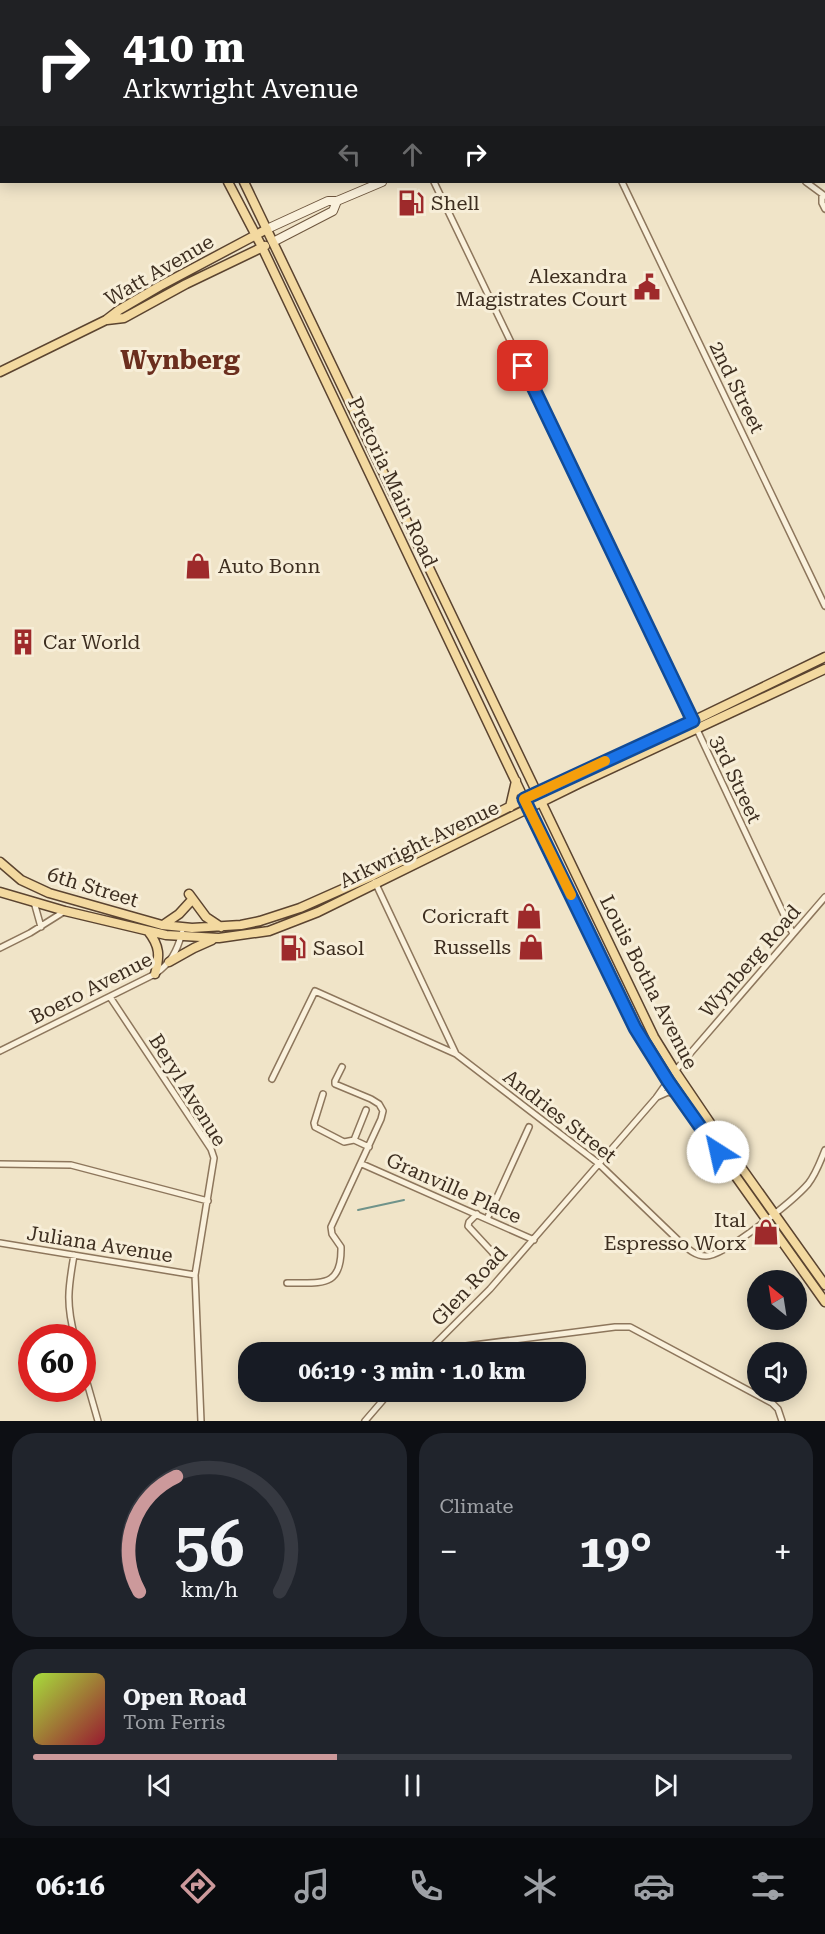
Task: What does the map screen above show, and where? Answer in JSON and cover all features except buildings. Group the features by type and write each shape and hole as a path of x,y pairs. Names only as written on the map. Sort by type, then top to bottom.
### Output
{"main road":[{"name":"Pretoria Main Road","path":"229,183 256,235 524,799"},
{"name":"Pretoria Main Road","path":"244,183 537,793"},
{"name":"Watt Avenue","path":"106,320 119,310 172,280 267,229"},
{"name":"Watt Avenue","path":"106,320 124,318 273,242"},
{"path":"172,280 178,289"},
{"path":"0,372 106,320"},
{"name":"Arkwright Avenue","path":"0,892 65,911 181,937 219,938 253,934 283,927 524,799 825,657"},
{"name":"Arkwright Avenue","path":"184,928 242,925 278,916 374,880 825,669"},
{"path":"529,775 553,786"},
{"path":"510,807 516,781"},
{"name":"Louis Botha Avenue","path":"537,793 637,1003 675,1071 825,1302"},
{"name":"Louis Botha Avenue","path":"524,799 632,1021 668,1081 770,1217 825,1285"},
{"name":"6th Street","path":"0,862 21,880 50,893 162,925 184,928"},
{"path":"162,925 179,914 189,898 206,917 221,927"},
{"path":"148,931 159,950 155,974"},
{"path":"170,962 194,948 219,938"}],"street":[{"name":"Watt Avenue","path":"267,229 328,201 338,201 380,183"},
{"name":"3rd Street","path":"434,183 793,934"},
{"name":"2nd Street","path":"622,183 825,606"},
{"path":"807,183 823,195 822,203 825,209"},
{"name":"Watt Avenue","path":"273,242 333,211 338,201"},
{"path":"374,880 456,1054"},
{"name":"Wynberg Road","path":"675,1071 825,897"},
{"path":"34,902 41,927"},
{"path":"0,948 41,927 65,911"},
{"name":"Boero Avenue","path":"0,1051 155,974 170,962 184,928"},
{"name":"Andries Street","path":"272,1079 315,991 456,1054 598,1163 678,1240 696,1254 706,1256 719,1252 770,1217 809,1183 825,1150"},
{"name":"Beryl Avenue","path":"110,997 213,1155 214,1163 195,1275 201,1421"},
{"name":"Granville Place","path":"288,1284 323,1282 336,1275 341,1247 331,1231 362,1164 382,1112 376,1102 335,1084 342,1067"},
{"path":"534,1240 668,1081"},
{"path":"656,1098 668,1092 679,1097"},
{"path":"323,1094 314,1123 315,1127 344,1142 354,1140 369,1147"},
{"path":"354,1140 366,1110"},
{"path":"487,1219 529,1127"},
{"path":"0,1164 71,1165 208,1201"},
{"name":"Granville Place","path":"362,1164 534,1240"},
{"path":"474,1287 495,1259 493,1253 468,1226 477,1214"},
{"name":"Glen Road","path":"436,1342 477,1303 534,1240"},
{"name":"Juliana Avenue","path":"0,1243 195,1275"},
{"path":"72,1324 68,1299 74,1255"},
{"path":"502,1342 630,1327 772,1403 778,1409 782,1421"},
{"path":"93,1402 98,1421"},
{"path":"365,1421 381,1402"}],"waterway":[{"path":"358,1210 404,1200"}],"slow traffic":[{"path":"571,895 524,799 605,761"}],"place":[{"name":"Shell","path":"411,203"},
{"name":"Alexandra Magistrates Court","path":"647,287"},
{"name":"Auto Bonn","path":"198,566"},
{"name":"Car World","path":"23,642"},
{"name":"Coricraft","path":"529,916"},
{"name":"Russells","path":"531,947"},
{"name":"Sasol","path":"293,948"},
{"name":"Ital Espresso Worx","path":"766,1232"}],"district":[{"name":"Wynberg","path":"180,360"}],"route":[{"path":"523,366 693,721 524,799 635,1028 668,1081 718,1152"}]}
